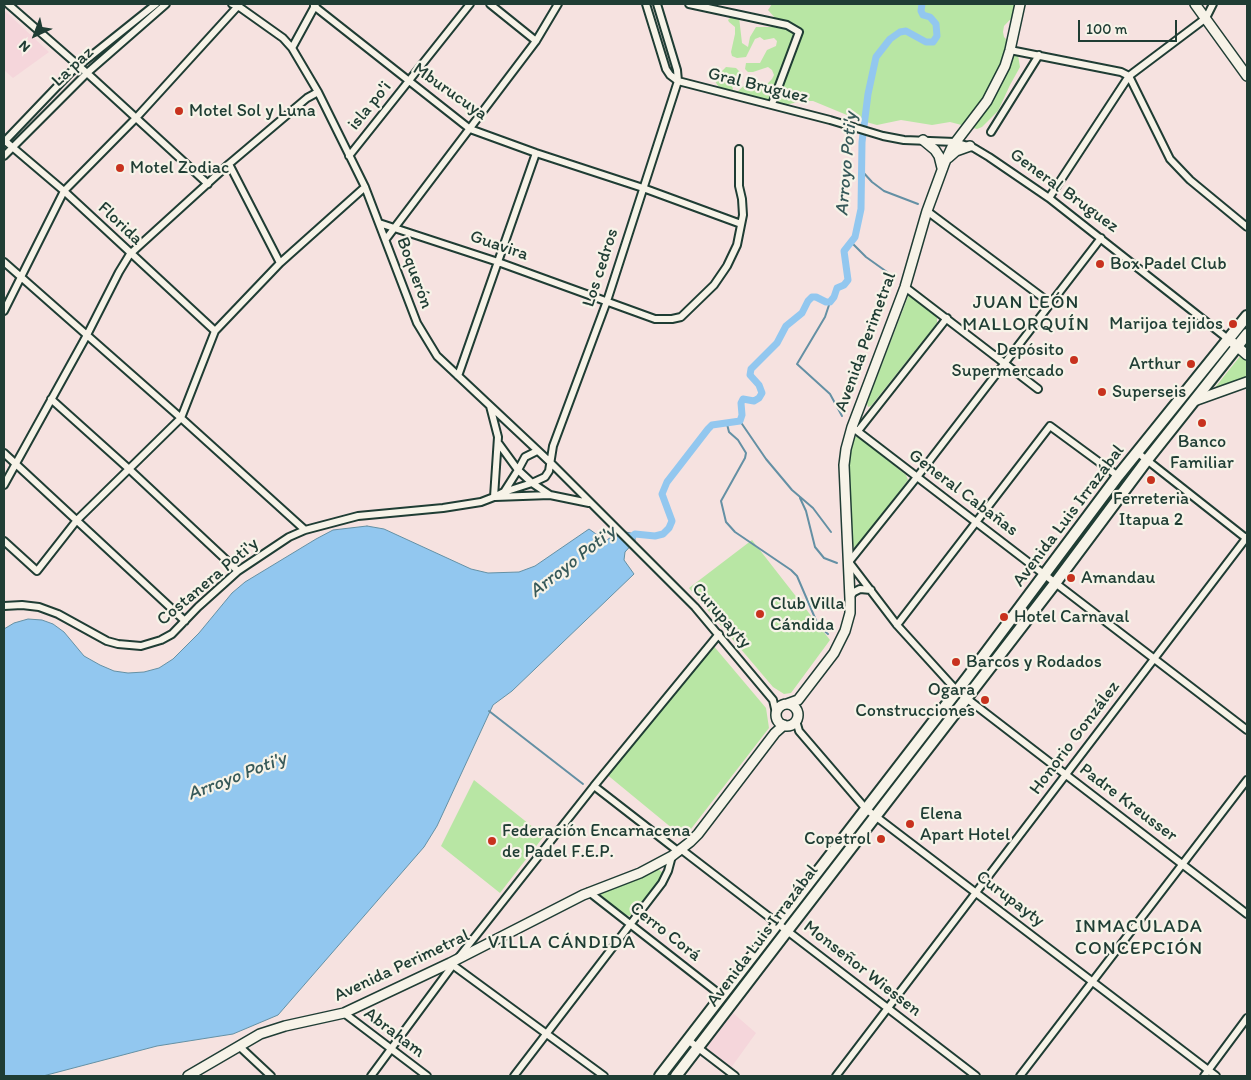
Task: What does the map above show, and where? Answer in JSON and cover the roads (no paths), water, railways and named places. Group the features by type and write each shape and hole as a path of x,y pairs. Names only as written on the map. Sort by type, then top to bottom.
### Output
{"highway":[{"name":"Avenida Luis Irrazábal","path":"660,1076 957,691 1118,476 1247,316"},
{"name":"Avenida Luis Irrazábal","path":"676,1076 1056,582 1147,460 1247,334"}],"main road":[{"name":"Avenida Perimetral","path":"188,1076 260,1034 276,1028 344,1012 454,962 590,892 640,873 678,853 698,834 775,733 781,721 779,708 798,700 840,642 848,622 850,597 845,455 905,287 927,211 944,165 955,142 970,125 992,91 1005,66 1020,4"},
{"path":"1195,4 1247,76"},
{"path":"923,140 935,150 944,165 956,151 972,147 969,133 970,125"},
{"name":"General Bruguez","path":"1228,339 1247,355"},
{"path":"1194,401 1247,382"},
{"path":"797,715 798,700"},
{"path":"786,704 794,707 797,715"},
{"name":"Avenida Perimetral","path":"781,721 794,723 797,715"}],"street":[{"path":"8,4 87,73 208,184"},
{"name":"La paz","path":"4,141 71,72 156,4"},
{"name":"La paz","path":"4,156 87,73 166,4"},
{"name":"isla po'i","path":"349,156 470,4"},
{"path":"490,4 536,41"},
{"path":"386,239 536,41 558,4"},
{"path":"646,4 666,69 678,81"},
{"path":"658,4 677,70 678,81"},
{"path":"689,4 706,5 787,25 799,32 772,104"},
{"path":"1049,198 1129,76 1206,18 1213,4"},
{"path":"4,311 64,192 136,118 235,5"},
{"name":"Boquerón","path":"235,5 283,38 292,48 318,92 365,187 417,323 438,356 613,524"},
{"path":"292,48 315,5"},
{"name":"Mburucuya","path":"315,5 408,82 470,129 643,188 741,224"},
{"path":"1010,50 1121,72 1129,76 1170,159 1190,180 1247,227"},
{"path":"991,132 1039,55"},
{"name":"Gral Bruguez","path":"678,81 830,120"},
{"name":"Los cedros","path":"551,464 553,446 607,301 678,81"},
{"path":"4,485 130,254 229,164 307,98 318,92"},
{"name":"General Bruguez","path":"830,120 883,136 904,140 955,142 972,147 1049,198 1228,339"},
{"name":"Florida","path":"4,141 64,192 214,331"},
{"name":"Guavira","path":"379,223 498,262 654,319 672,319 681,317 714,286 738,245 743,215 739,186 739,149"},
{"path":"458,376 536,153"},
{"path":"229,164 280,263"},
{"path":"4,541 37,571 76,520 181,418 214,331 280,263 365,187"},
{"path":"927,211 1050,303"},
{"path":"849,562 918,477 1101,238"},
{"path":"4,262 305,530"},
{"path":"905,287 1038,389"},
{"path":"855,429 946,318"},
{"path":"51,399 238,571"},
{"path":"490,404 498,437 494,498"},
{"path":"897,625 1050,426 1118,476"},
{"name":"General Cabañas","path":"855,429 1247,730"},
{"path":"498,443 518,470 532,483 550,495"},
{"path":"504,492 525,457 537,451"},
{"path":"1138,452 1247,538"},
{"path":"4,453 185,621"},
{"path":"494,498 504,492 545,477 551,464"},
{"path":"494,498 550,495 590,503"},
{"name":"Costanera Poti'y","path":"4,606 22,605 39,607 58,614 107,641 130,646 141,646 162,640 172,634 238,571 289,537 305,530 358,516 452,507 494,498"},
{"name":"Curupayty","path":"613,524 678,589 719,634 773,700 781,721 799,731 866,809 1093,982 1206,1073 1216,1076"},
{"name":"Honorio González","path":"836,1076 1247,538"},
{"name":"Padre Kreusser","path":"849,562 897,625 966,699 1247,914"},
{"path":"850,597 860,588 871,590"},
{"path":"371,1076 454,962 514,890 594,786 719,634"},
{"name":"Curupayty","path":"773,700 786,704"},
{"path":"797,715 799,731"},
{"path":"1020,1076 1247,780"},
{"name":"Monseñor Wiessen","path":"594,786 678,853 787,931 976,1076"},
{"path":"514,1076 662,883 678,853"},
{"name":"Cerro Corá","path":"590,892 722,996"},
{"path":"454,962 546,1034 604,1076"},
{"name":"Abraham","path":"344,1012 427,1076"},
{"path":"1206,1073 1247,1018"},
{"path":"688,1040 735,1076"},
{"path":"239,1046 271,1076"}],"water":[{"path":"367,526 384,529 471,569 488,573 519,572 535,566 589,529 606,541 613,535 626,532 635,534 635,541 625,552 624,560 634,574 512,691 493,705 437,826 424,847 278,1015 233,1034 157,1046 43,1076 4,1076 4,629 14,623 28,619 42,620 53,624 64,632 84,656 114,671 128,673 144,672 159,668 173,659 199,633 232,593 245,582 333,530"}],"waterway":[{"name":"Arroyo Poti'y","path":"628,540 635,534 655,536 663,534 669,528 672,521 662,494 667,482 712,425 740,421 743,399 754,401 759,398 762,393 759,385 750,375 751,369 777,343 786,326 802,313 808,301 812,297 816,297 830,302 837,288 844,285 848,280 844,251 855,237 861,209 862,142 868,94 876,57 890,39 900,32 906,31 926,42 933,42 937,36 936,24 930,17 923,15 921,11 922,4"},
{"path":"862,171 884,191 918,204"},
{"path":"851,242 866,257 894,277"},
{"path":"830,302 825,317 797,364 830,394 842,416"},
{"path":"740,421 766,459 792,490 813,508 831,532"},
{"path":"727,424 729,432 738,440 746,453 721,501 726,522 735,532 797,576 815,618 820,627 828,634"},
{"path":"800,498 806,511 815,547 824,558 837,563"},
{"path":"489,711 583,784"}],"place":[{"name":"Motel Sol y Luna","path":"179,111"},
{"name":"Motel Zodiac","path":"120,168"},
{"name":"Box Padel Club","path":"1100,264"},
{"name":"Marijoa tejidos","path":"1233,324"},
{"name":"Depósito Supermercado","path":"1074,360"},
{"name":"Arthur","path":"1191,364"},
{"name":"Superseis","path":"1102,392"},
{"name":"Banco Familiar","path":"1202,423"},
{"name":"Ferreteria Itapua 2","path":"1151,480"},
{"name":"Amandau","path":"1071,578"},
{"name":"Club Villa Cándida","path":"760,614"},
{"name":"Hotel Carnaval","path":"1004,617"},
{"name":"Barcos y Rodados","path":"956,662"},
{"name":"Ogara Construcciones","path":"985,700"},
{"name":"Elena Apart Hotel","path":"910,824"},
{"name":"Copetrol","path":"881,839"},
{"name":"Federación Encarnacena de Padel F.E.P.","path":"492,841"}],"district":[{"name":"JUAN LEÓN MALLORQUÍN","path":"1026,314"},
{"name":"INMACULADA CONCEPCIÓN","path":"1139,938"},
{"name":"VILLA CÁNDIDA","path":"562,943"}]}
